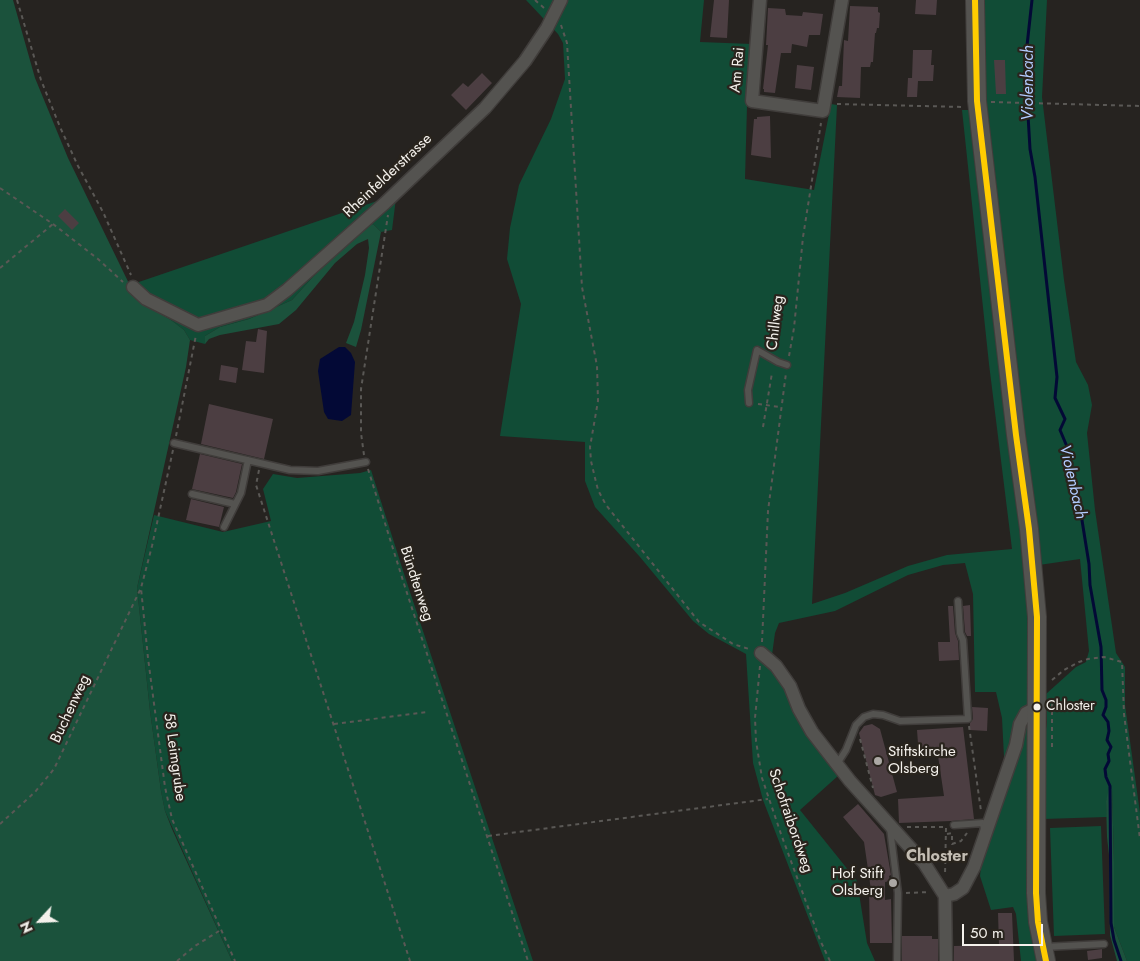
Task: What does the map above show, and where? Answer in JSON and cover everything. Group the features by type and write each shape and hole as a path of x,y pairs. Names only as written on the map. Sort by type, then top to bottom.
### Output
{"street":[{"name":"Rheinfelderstrasse","path":"133,287 146,299 198,325 267,305 287,290 385,203 485,108 525,61 547,28 561,0"},
{"name":"Am Rai","path":"760,0 752,101 824,106"},
{"path":"824,106 842,0"},
{"path":"975,0 977,104 1031,548 1037,617 1036,893 1038,922 1045,954"},
{"path":"761,653 776,666 790,686 799,709 812,732 890,827 924,863 944,896 946,961"},
{"path":"944,896 954,894 963,888 974,868 1016,745 1020,724 1036,700"}],"lane":[{"path":"749,403 748,390 757,350 787,365"},
{"path":"174,443 290,470 318,471 366,462"},
{"path":"224,527 241,493 248,460"},
{"path":"192,494 235,504"},
{"path":"838,764 856,725 864,717 874,714 883,715 900,722 968,719 964,640 960,633 958,601"},
{"path":"954,825 983,823 985,837"},
{"path":"890,827 898,893 897,961"},
{"path":"1045,954 1104,944"}],"path":[{"path":"17,0 41,80 78,166 103,212 131,275 133,287"},
{"path":"552,16 561,25 566,43 582,288 598,366 598,401 590,447 598,490 615,516 699,622 734,644 761,653"},
{"path":"824,106 837,104 1024,102 1140,106"},
{"name":"Chillweg","path":"761,653 768,511 780,407 794,328 803,237 824,106"},
{"path":"0,188 53,224 98,259 122,281 133,287"},
{"name":"Bündtenweg","path":"385,203 388,217 361,389 361,433 366,462 405,587 528,961"},
{"path":"0,268 53,224"},
{"path":"763,427 772,373"},
{"path":"749,403 780,407"},
{"path":"261,463 256,485 410,961"},
{"name":"58 Leimgrube","path":"152,546 141,588 165,787 172,819 235,961"},
{"name":"Buchenweg","path":"0,824 35,792 54,769 141,588"},
{"name":"Schofraibordweg","path":"761,653 755,718 759,765 768,799 820,940 830,961"},
{"path":"1036,700 1064,670 1079,662 1104,657 1122,662 1124,714 1140,839"},
{"path":"334,724 426,712"},
{"path":"968,719 983,823"},
{"path":"856,725 873,788"},
{"path":"488,836 768,799"},
{"path":"947,834 952,833 952,844 961,841 973,824"},
{"path":"890,827 946,827 947,834 944,896 936,892 898,893"},
{"path":"176,961 220,930"}],"green space":[{"path":"0,0 13,0 35,78 68,158 137,300 171,320 184,330 190,340 186,367 137,588 150,711 165,811 232,961 0,961"},
{"path":"526,0 704,0 700,42 752,44 747,106 745,179 814,190 831,104 837,105 812,604 845,593 908,566 947,555 1012,549 989,364 962,110 972,110 1030,603 1041,961 1021,961 1016,914 1013,907 991,910 980,876 981,866 1017,758 1004,757 1002,718 996,692 975,692 973,594 965,563 943,565 908,575 835,611 779,623 775,633 772,655 839,775 800,810 857,881 867,943 875,961 825,961 763,800 753,763 746,654 709,634 693,621 640,557 595,507 585,481 585,442 500,436 521,304 507,259 510,228 519,185 551,119 565,79 563,43 558,34"},
{"path":"982,0 1047,0 1042,97 1076,362 1088,385 1092,405 1087,433 1095,510 1116,653 1125,667 1125,705 1140,813 1140,961 1127,961 1114,927 1112,789 1106,801 1107,817 1043,819 1044,742 1047,723 1046,694 1076,667 1086,662 1089,651 1080,559 1039,565 984,119"},
{"path":"396,198 392,230 381,232 373,224 320,269 292,300 249,319 220,327 205,336 205,344 190,340 184,330 171,320 137,300 130,285 380,200"},
{"path":"373,224 381,232 356,347 346,343 354,322 365,275 369,248 368,239 357,244 335,263 296,310 279,324 220,335 209,339 205,344 205,336 220,327 249,319 292,300 320,269 359,231"},
{"path":"371,470 533,961 232,961 165,811 150,711 137,588 154,515 223,532 271,521 263,489 273,474 297,478 360,473"},
{"path":"1109,788 1112,789 1114,927 1127,961 1117,961 1110,935 1106,801"},
{"path":"1101,826 1105,934 1054,936 1050,828"}],"shaded area":[{"path":"339,347 345,347 351,353 355,362 351,415 342,421 328,419 324,412 318,371 320,359"}],"building":[{"path":"714,0 729,0 727,38 710,37"},
{"path":"916,0 937,0 936,15 915,14"},
{"path":"850,6 878,7 878,12 880,13 879,28 877,28 875,33 873,62 871,62 870,67 861,67 860,98 837,97 839,86 842,86 844,40 848,41"},
{"path":"768,8 785,9 786,15 802,16 803,12 823,14 820,35 809,35 807,47 792,44 791,53 781,53 775,93 764,92 763,89 768,45 766,45"},
{"path":"913,50 932,50 931,65 934,65 933,81 918,81 917,97 907,97 908,78 912,78"},
{"path":"994,60 1005,60 1006,94 996,94"},
{"path":"797,65 814,67 811,90 795,88"},
{"path":"482,73 492,83 466,110 451,95 463,83 468,87"},
{"path":"770,116 771,158 751,155 754,119"},
{"path":"65,209 79,223 72,230 58,216"},
{"path":"258,329 267,331 264,373 242,370 246,341 256,342"},
{"path":"221,365 238,368 236,383 219,380"},
{"path":"209,404 273,419 264,459 201,444"},
{"path":"200,454 242,464 233,498 192,489"},
{"path":"191,499 224,507 219,527 186,520"},
{"path":"970,605 971,636 967,636 963,606"},
{"path":"948,606 953,606 959,660 939,661 938,642 950,642"},
{"path":"972,707 988,708 987,731 970,730 970,723 973,719"},
{"name":"Stiftskirche Olsberg","path":"872,724 880,729 897,792 881,797 875,795 859,733 864,726"},
{"path":"963,727 974,819 899,823 898,799 944,796 938,756 919,757 917,730"},
{"path":"858,804 884,834 891,875 889,876 890,881 885,882 885,900 891,899 892,943 870,943 869,891 871,890 864,842 843,817"},
{"path":"998,913 1012,913 1014,961 954,961 954,946 999,945"},
{"path":"902,936 932,936 932,939 938,939 938,961 902,961"},
{"path":"1102,949 1102,958 1088,960 1087,951"}],"waterway":[{"name":"Violenbach","path":"1032,0 1025,64 1030,149 1035,177 1057,377 1055,398 1065,419 1060,430 1068,449 1067,461 1077,489 1089,564 1090,585 1101,647 1102,690 1106,700 1103,715 1108,722 1107,740 1111,747 1108,754 1109,761 1105,769 1110,786 1111,923 1121,961"}],"transit line":[{"path":"975,0 977,101 1016,435 1029,529 1037,617 1036,893 1038,922 1046,961"}],"place":[{"name":"Chloster","path":"1037,707"},
{"name":"Stiftskirche Olsberg","path":"878,761"},
{"name":"Hof Stift Olsberg","path":"893,883"}],"district":[{"name":"Chloster","path":"937,857"}]}
